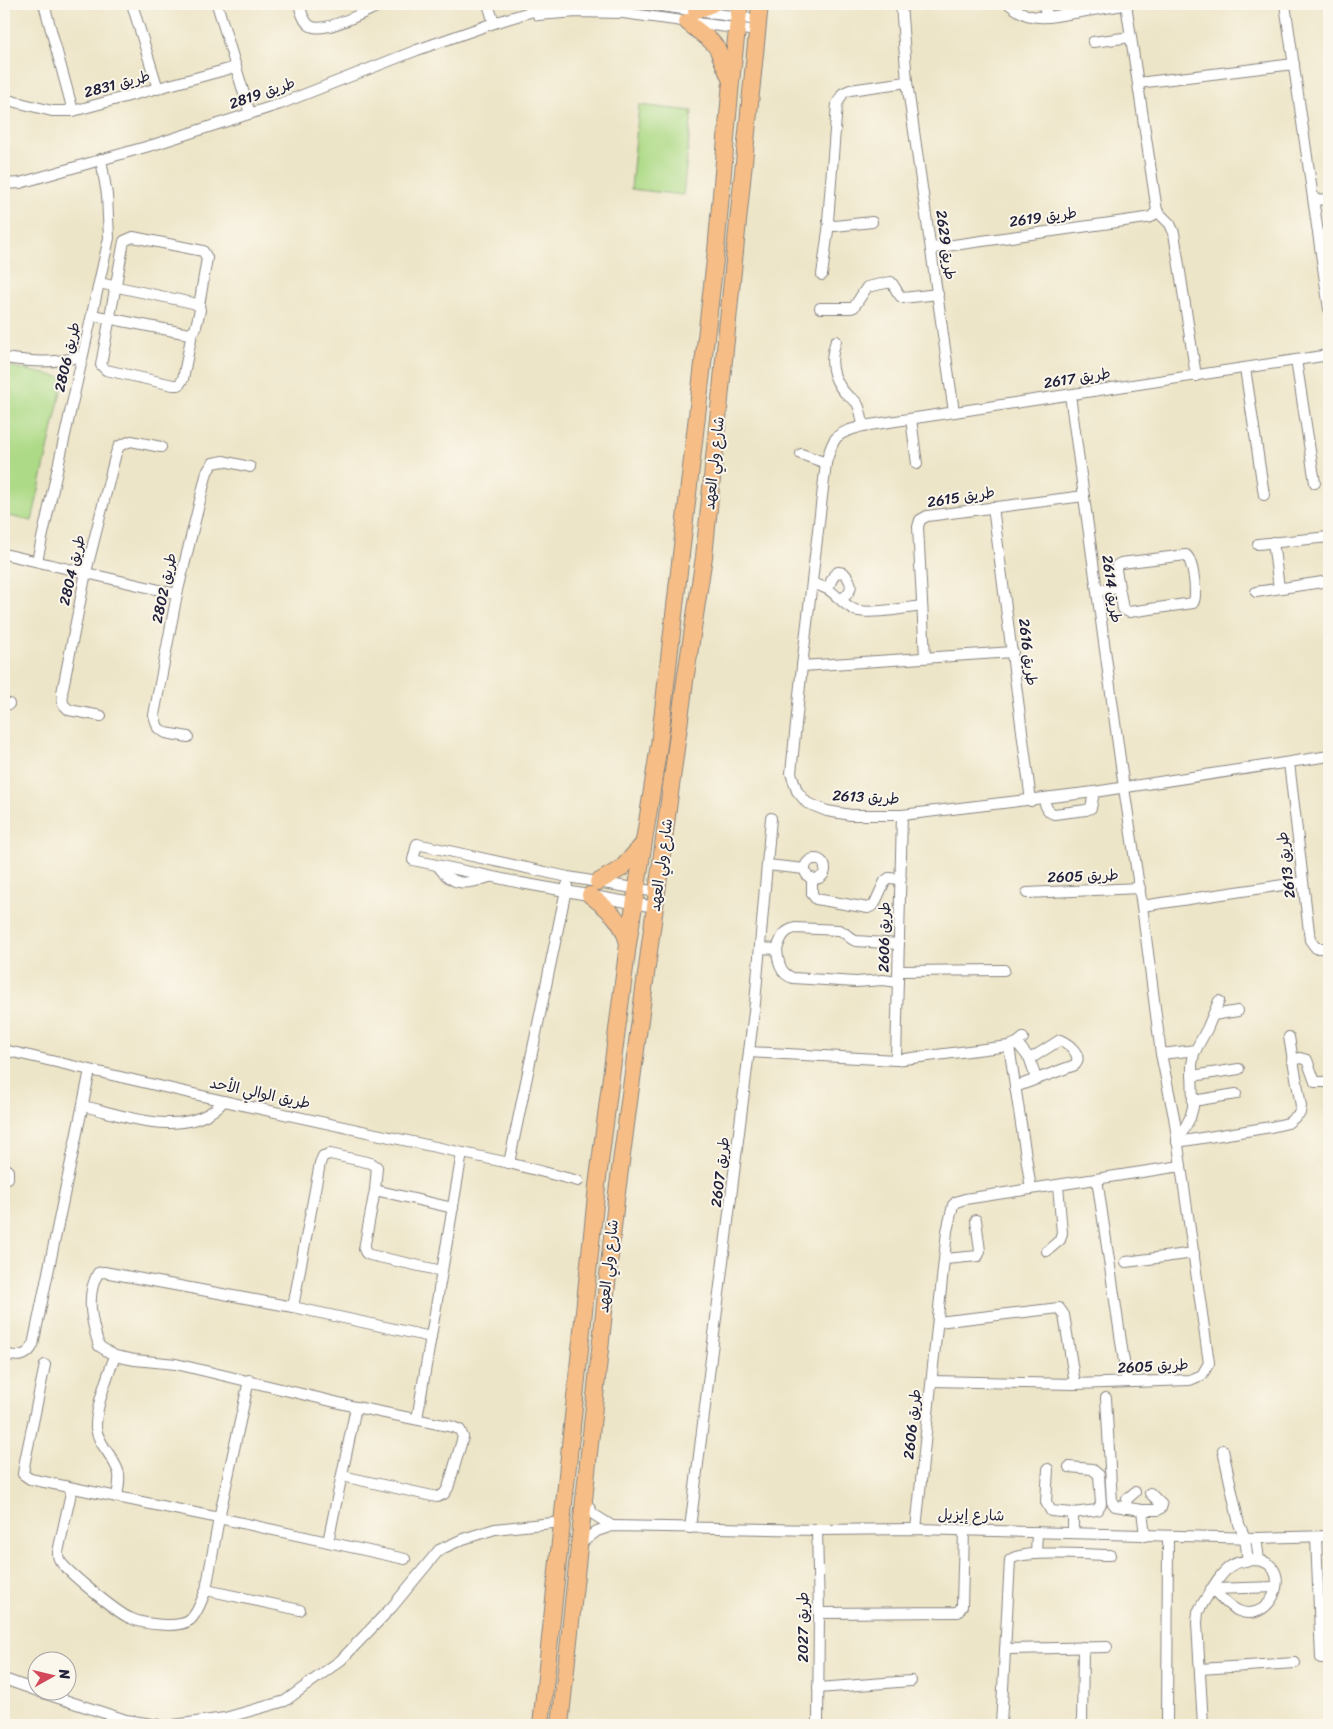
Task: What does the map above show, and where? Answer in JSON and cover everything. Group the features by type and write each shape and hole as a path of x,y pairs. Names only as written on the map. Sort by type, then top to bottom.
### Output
{"main road":[{"path":"712,4 691,17 717,48 731,82"},
{"name":"شارع ولي العهد","path":"541,1725 597,1186 628,944 646,899 644,842 659,745 716,252 731,82 747,22 760,4"},
{"name":"شارع ولي العهد","path":"560,1725 616,1200 634,1062 631,1049 632,1033 646,899 685,681 704,557 744,159 747,22"},
{"path":"628,944 623,928 594,888 622,868 644,842"},
{"path":"562,1522 580,1524"}],"street":[{"path":"44,4 73,111"},
{"path":"132,4 158,89"},
{"path":"217,4 250,114"},
{"path":"298,4 304,19 315,28 334,25 383,4"},
{"path":"488,4 494,23"},
{"name":"طريق 2819","path":"4,184 20,182 156,144 280,104 417,50 494,23 540,9 574,4"},
{"name":"طريق 2819","path":"648,4 691,17 747,22"},
{"name":"طريق 2629","path":"901,4 907,82 954,412"},
{"path":"1008,4 1025,15 1035,18 1049,17 1065,9 1128,4 1131,37 1157,211 1170,224 1174,233 1196,376"},
{"path":"1042,4 1049,17"},
{"path":"1285,4 1329,309"},
{"name":"طريق 2819","path":"525,14 536,16 592,8 624,8 747,22"},
{"path":"1092,42 1131,37"},
{"path":"1138,83 1294,64"},
{"name":"طريق 2831","path":"4,99 52,111 73,111 236,67"},
{"path":"822,275 838,100 843,93 850,90 907,82"},
{"name":"طريق 2806","path":"37,561 109,238 107,195 101,159"},
{"path":"1314,200 1329,199"},
{"name":"طريق 2619","path":"932,248 1146,218 1151,217 1157,211"},
{"path":"828,223 835,226 872,222"},
{"path":"133,237 203,250 207,258 199,306 200,310 195,330 192,333 183,379 179,384 173,386 106,370 101,365 116,286 124,241 128,238 133,237"},
{"path":"820,308 851,308 856,304 867,287 887,282 895,285 900,296 903,298 938,294"},
{"path":"99,283 193,303 199,306"},
{"path":"92,315 189,334 192,333"},
{"path":"836,341 831,353 831,363 835,378 846,394 858,404 863,426"},
{"name":"طريق 2617","path":"832,441 845,431 863,426 1329,355"},
{"path":"4,358 46,362 66,361 82,356"},
{"path":"1296,360 1315,483"},
{"path":"1245,368 1264,495"},
{"name":"طريق 2614","path":"1070,394 1124,788"},
{"path":"911,419 917,464"},
{"name":"طريق 2804","path":"101,716 69,710 63,704 62,693 86,572 119,446 131,441 161,447"},
{"name":"طريق 2613","path":"832,441 826,463 791,773 797,791 807,803 827,811 851,815 902,815 1124,788 1329,756"},
{"path":"801,454 826,463"},
{"name":"طريق 2802","path":"188,737 166,733 158,728 154,715 177,594 208,472 213,462 224,461 250,467"},
{"name":"طريق 2615","path":"925,657 918,527 920,520 927,516 1084,496"},
{"name":"طريق 2616","path":"993,507 1031,800"},
{"path":"1258,544 1329,537"},
{"path":"1273,542 1279,588"},
{"path":"4,554 177,594"},
{"path":"1186,555 1191,560 1196,596 1195,601 1191,604 1126,612 1122,606 1119,588 1116,570 1119,564 1186,555"},
{"path":"828,588 834,575 838,572 844,573 849,579 851,587 848,595 841,599"},
{"path":"1256,592 1329,581"},
{"path":"812,584 828,588 855,610 866,612 922,606"},
{"path":"1097,591 1119,588"},
{"path":"802,666 1013,652"},
{"name":"طريق 2613","path":"1289,763 1311,943 1319,949 1329,948"},
{"name":"طريق 2605","path":"932,1381 1075,1384 1194,1379 1202,1375 1208,1368 1209,1359 1194,1253 1174,1117 1161,1054 1140,888 1124,788"},
{"path":"1044,799 1050,813 1086,810 1091,808 1094,792"},
{"name":"طريق 2606","path":"896,1060 902,815"},
{"name":"طريق 2607","path":"690,1528 749,1052 771,818"},
{"path":"646,899 594,888 566,891 413,860 417,844 568,877 594,888 646,899"},
{"path":"767,864 808,874 812,894 816,899 868,908 874,905 884,881 889,878 901,879"},
{"path":"510,1163 568,877"},
{"path":"1142,906 1303,882"},
{"name":"طريق 2605","path":"1027,893 1140,888"},
{"path":"899,944 856,942 844,932 838,930 795,928 788,929 783,933 777,949 781,970 786,976 794,978 856,982 883,980 899,976 1004,970"},
{"path":"760,948 777,949"},
{"path":"1177,1142 1194,1107 1193,1057 1219,1001"},
{"path":"1213,1015 1238,1011"},
{"path":"1177,1142 1272,1127 1288,1123 1297,1118 1300,1114 1301,1106 1289,1037"},
{"path":"1015,1087 1075,1066 1078,1058 1075,1052 1060,1040 1030,1059"},
{"path":"749,1052 896,1060 1016,1042"},
{"path":"1016,1042 1030,1059 1036,1080"},
{"path":"1016,1042 1015,1087 1031,1189"},
{"name":"طريق الوالي الأحد","path":"4,1050 224,1101 510,1163 578,1181"},
{"path":"1161,1054 1196,1050"},
{"path":"1292,1060 1300,1058 1307,1060 1315,1082 1329,1082"},
{"path":"4,1354 15,1357 23,1356 29,1352 33,1345 90,1070"},
{"path":"1192,1076 1239,1070"},
{"path":"1193,1101 1236,1094"},
{"path":"83,1106 170,1123 186,1122 201,1118 212,1113 224,1101"},
{"path":"417,1419 462,1153"},
{"path":"293,1307 320,1163 323,1156 330,1154 371,1163 377,1168 375,1190 364,1249 366,1253 442,1272"},
{"path":"4,1166 8,1171 8,1178"},
{"name":"طريق 2606","path":"916,1529 947,1231 953,1205 956,1202 1031,1189 1181,1166"},
{"path":"1097,1179 1127,1382"},
{"path":"1047,1251 1060,1240 1062,1233 1058,1185"},
{"path":"375,1190 453,1208"},
{"path":"944,1259 978,1256 980,1251 976,1220"},
{"path":"1126,1262 1194,1253"},
{"path":"342,1476 437,1497 444,1494 448,1488 463,1437 460,1430 453,1427 356,1407 176,1364 115,1356 99,1346 92,1322 91,1299 95,1278 98,1273 104,1272 293,1307 431,1337"},
{"path":"938,1322 1059,1308 1064,1314 1075,1384"},
{"path":"115,1356 102,1392 96,1428 98,1436 113,1459 119,1475 117,1497"},
{"path":"45,1365 24,1461 24,1474 30,1479 404,1559"},
{"path":"72,1488 58,1552 59,1560 73,1574 130,1618 149,1623 180,1624 190,1620 206,1590 219,1518 249,1380"},
{"path":"1106,1398 1112,1502 1116,1506 1125,1508 1142,1510 1158,1510 1162,1508 1162,1505 1150,1493"},
{"path":"328,1542 356,1407"},
{"path":"1223,1450 1239,1524 1245,1538 1248,1560"},
{"path":"1048,1469 1046,1502 1051,1511 1073,1513 1097,1510 1101,1504 1099,1475 1092,1469 1069,1467"},
{"path":"1125,1508 1127,1499 1135,1492"},
{"path":"584,1499 593,1514 612,1526"},
{"path":"1142,1510 1145,1536"},
{"path":"1073,1513 1073,1533"},
{"path":"174,1725 225,1718 285,1701 341,1660 392,1607 422,1573 439,1550 462,1539 495,1529 562,1522"},
{"name":"شارع إيزيل","path":"579,1545 592,1533 612,1526 817,1530 916,1529 1245,1538 1329,1536"},
{"name":"طريق 2027","path":"817,1530 819,1614 818,1725"},
{"path":"819,1614 958,1612 962,1606 964,1531"},
{"path":"1036,1554 1037,1532"},
{"path":"1167,1725 1168,1536"},
{"path":"1316,1537 1321,1658"},
{"path":"1256,1538 1259,1560"},
{"path":"1001,1725 1010,1560 1016,1556 1036,1554 1110,1556"},
{"path":"1203,1725 1197,1618 1200,1607 1213,1589 1230,1567 1240,1561 1259,1560 1266,1562 1274,1569 1277,1580 1271,1600 1265,1608 1260,1611 1247,1613 1229,1605 1213,1589"},
{"path":"1213,1589 1276,1587"},
{"path":"206,1590 300,1610"},
{"path":"1082,1725 1083,1647"},
{"path":"1005,1649 1106,1647"},
{"path":"1200,1670 1295,1663"},
{"path":"4,1680 28,1688"},
{"path":"818,1688 911,1681"},
{"path":"72,1702 126,1720 159,1725"}],"green space":[{"path":"639,105 692,111 683,195 631,189"},
{"path":"4,365 64,378 32,521 4,515"}]}
